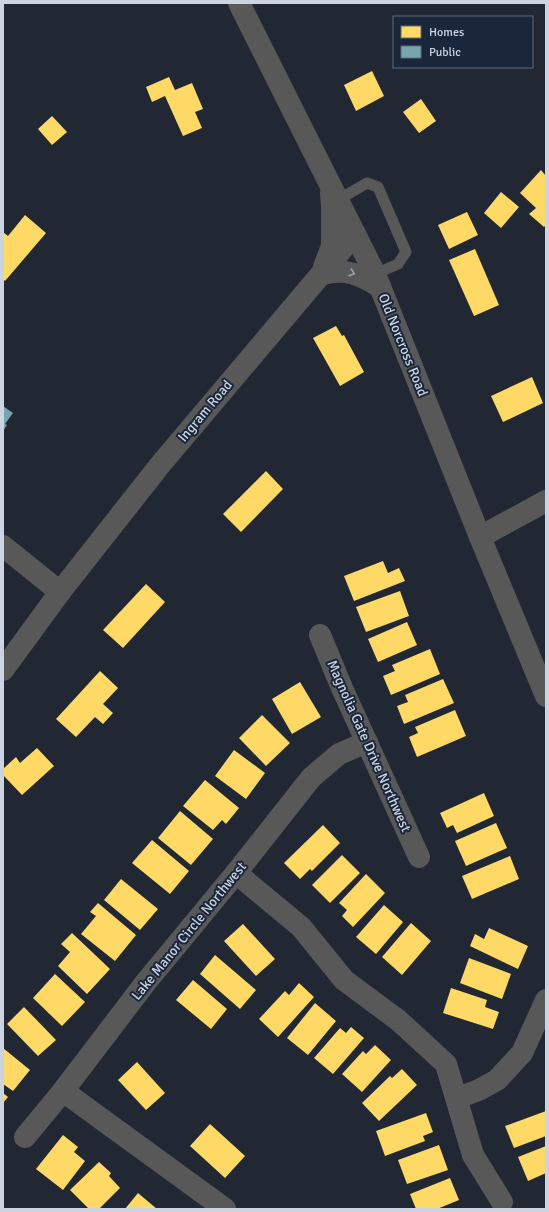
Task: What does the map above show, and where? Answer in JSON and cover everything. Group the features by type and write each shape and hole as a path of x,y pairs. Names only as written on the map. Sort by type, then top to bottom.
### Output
{"street":[{"name":"Old Norcross Road","path":"240,3 377,280 480,537 546,696"},
{"path":"322,274 332,246 332,206 334,191"},
{"name":"Ingram Road","path":"3,670 60,592 160,465 355,234"},
{"path":"322,274 333,271 347,271 371,281 377,280"},
{"path":"480,537 546,501"},
{"path":"3,546 60,592"},
{"name":"Magnolia Gate Drive Northwest","path":"320,635 342,688 419,857"},
{"name":"Lake Manor Circle Northwest","path":"25,1137 63,1091 146,982 236,873 311,778 339,754 367,742"},
{"path":"236,873 301,927 344,980 398,1020 446,1064 474,1155 502,1202"},
{"path":"457,1098 480,1090 497,1080 522,1053 546,1000"},
{"path":"63,1091 225,1209"}],"lane":[{"path":"334,191 367,183 378,187 406,252 398,264 377,280"}],"building: Homes":[{"path":"372,71 384,96 356,111 344,85"},
{"path":"169,77 175,90 192,83 203,109 195,112 202,128 183,136 165,96 152,102 146,87"},
{"path":"421,99 436,121 419,133 403,112"},
{"path":"52,116 67,132 52,145 38,129"},
{"path":"541,170 546,176 546,225 544,227 529,214 536,208 520,193"},
{"path":"501,192 519,207 501,228 484,213"},
{"path":"467,212 478,235 449,249 438,225"},
{"path":"25,215 46,233 5,281 3,279 3,232 8,236"},
{"path":"475,249 499,305 474,316 449,260"},
{"path":"336,326 342,336 344,335 364,372 340,386 313,338"},
{"path":"532,377 543,403 503,422 491,396"},
{"path":"266,471 283,489 241,532 223,514"},
{"path":"383,561 388,573 399,568 405,581 354,601 344,576"},
{"path":"146,584 165,602 123,648 103,630"},
{"path":"400,591 409,616 366,632 356,607"},
{"path":"407,622 417,645 378,662 368,639"},
{"path":"430,649 440,674 391,695 383,676 395,671 392,665"},
{"path":"100,671 118,688 103,704 113,713 103,724 95,717 76,737 56,719"},
{"path":"443,679 454,703 404,724 397,706 408,702 405,695"},
{"path":"300,682 321,717 292,734 272,699"},
{"path":"455,710 466,736 417,757 409,737 418,733 415,727"},
{"path":"262,715 290,743 266,766 239,738"},
{"path":"37,748 54,766 22,795 3,775 3,769 16,757 20,763"},
{"path":"234,750 265,773 246,799 215,776"},
{"path":"205,780 239,808 226,824 222,820 213,830 183,806"},
{"path":"484,793 494,816 457,833 453,825 447,828 440,813"},
{"path":"180,811 213,839 191,865 158,838"},
{"path":"496,823 507,848 466,866 455,841"},
{"path":"323,825 340,843 312,871 310,869 300,879 284,863"},
{"path":"152,840 189,871 170,894 132,863"},
{"path":"342,855 360,873 330,903 312,885"},
{"path":"510,856 519,879 472,899 462,876"},
{"path":"366,874 385,893 353,927 342,916 347,910 339,903"},
{"path":"121,879 158,909 140,930 104,900"},
{"path":"98,903 136,935 115,961 81,934 96,916 90,912"},
{"path":"384,905 403,922 376,954 356,937"},
{"path":"411,923 431,941 402,975 382,957"},
{"path":"243,924 275,959 256,976 224,941"},
{"path":"489,928 528,946 518,969 470,946 475,934 484,939"},
{"path":"72,933 110,969 87,994 58,966 70,952 61,944"},
{"path":"215,955 256,990 240,1009 200,974"},
{"path":"469,958 511,974 502,999 460,983"},
{"path":"55,974 85,1002 62,1026 33,998"},
{"path":"193,980 227,1009 211,1029 176,1000"},
{"path":"299,983 314,997 278,1037 259,1019 285,991 289,995"},
{"path":"451,988 487,1000 485,1007 499,1012 493,1029 443,1013"},
{"path":"315,1003 336,1021 308,1055 287,1038"},
{"path":"24,1007 56,1040 38,1056 7,1024"},
{"path":"351,1027 364,1038 333,1074 314,1058 340,1028 346,1033"},
{"path":"375,1045 391,1060 362,1092 342,1074 363,1051 366,1054"},
{"path":"3,1048 30,1070 13,1091 3,1084"},
{"path":"137,1062 165,1093 146,1110 118,1080"},
{"path":"402,1069 417,1085 379,1121 362,1103 390,1076 392,1078"},
{"path":"3,1093 8,1097 3,1103"},
{"path":"546,1111 546,1136 514,1148 505,1126"},
{"path":"426,1113 433,1132 423,1136 425,1141 385,1156 376,1131"},
{"path":"210,1124 245,1156 225,1178 190,1146"},
{"path":"63,1135 78,1147 74,1152 85,1161 63,1190 36,1169"},
{"path":"439,1145 448,1170 407,1184 398,1160"},
{"path":"546,1146 546,1173 528,1181 518,1157"},
{"path":"99,1162 111,1173 109,1176 120,1188 99,1209 89,1209 70,1190"},
{"path":"450,1178 459,1200 437,1209 416,1209 410,1194"},
{"path":"138,1193 157,1209 125,1209"}],"building: Public":[{"path":"3,406 13,413 5,424 7,425 3,431"}]}
